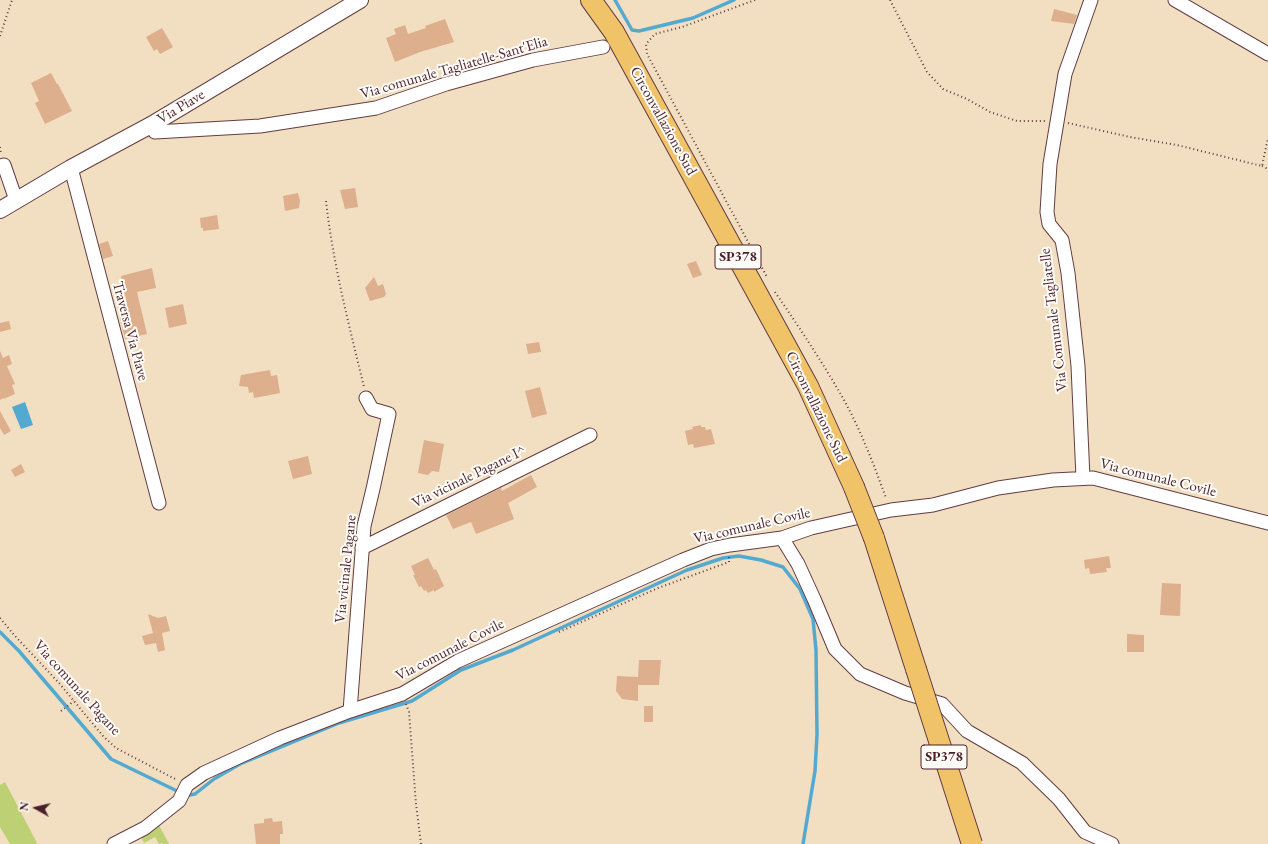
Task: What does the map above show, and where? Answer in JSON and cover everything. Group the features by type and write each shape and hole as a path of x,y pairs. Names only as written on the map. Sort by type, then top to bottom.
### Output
{"main road":[{"name":"Circonvallazione Sud","path":"591,0 608,40 808,386 854,487 874,538 972,844"},
{"name":"SP378","path":"601,0 608,40"}],"street":[{"name":"Via Piave","path":"0,210 71,168 151,125 360,0"},
{"name":"Via Comunale Tagliatelle","path":"1083,478 1078,366 1068,273 1062,240 1049,224 1047,212 1050,164 1065,74 1091,0"},
{"path":"1175,0 1268,54"},
{"name":"Via comunale Tagliatelle-Sant'Elia","path":"151,125 155,132 260,126 376,108 446,84 608,40"},
{"path":"0,166 4,165 16,200"},
{"name":"Traversa Via Piave","path":"71,168 159,502"},
{"name":"Via vicinale Pagane","path":"350,710 364,526 389,414 372,409 366,398"},
{"name":"Via vicinale Pagane I^","path":"362,548 590,435"},
{"name":"Via comunale Covile","path":"187,785 204,773 280,738 350,710 402,694 458,661 683,560 711,549 782,538 811,528 891,510 933,505 998,488 1053,480 1083,478 1093,478 1268,523"},
{"path":"782,538 798,564 835,649 860,674 905,693 942,704 967,731 1022,763 1059,799 1085,832 1112,844"},
{"path":"114,844 145,828 179,801 187,785"}],"path":[{"path":"0,36 12,0"},
{"path":"755,0 655,34 646,44 647,54 693,137 770,283"},
{"path":"1262,166 1268,169"},
{"path":"326,201 339,279 366,398"},
{"path":"774,290 844,400 872,460 891,510"},
{"path":"559,632 658,588 729,562"},
{"name":"Via comunale Pagane","path":"0,618 74,701 102,736 116,748 187,785"},
{"path":"61,710 74,701"},
{"path":"409,712 416,804 421,844"}],"green space":[{"path":"5,782 37,843 36,844 10,844 0,827 0,785"},
{"path":"159,825 169,844 159,844 155,837 144,843 141,836"}],"water":[{"path":"25,402 33,425 21,429 12,407"}],"building":[{"path":"1054,9 1077,15 1074,24 1051,21"},
{"path":"445,19 454,42 420,52 395,62 386,38 396,34 394,29 405,25 408,34 426,28 425,26"},
{"path":"162,28 173,47 160,54 157,49 154,51 146,37"},
{"path":"51,73 72,111 45,124 35,103 39,101 31,83"},
{"path":"355,188 358,207 345,209 340,190"},
{"path":"298,193 300,201 299,208 285,211 283,196"},
{"path":"217,215 219,229 203,231 203,228 201,228 200,218"},
{"path":"108,241 113,256 103,259 99,244"},
{"path":"696,261 702,275 693,278 687,264"},
{"path":"152,268 156,288 137,292 147,334 125,339 120,318 127,304 121,276"},
{"path":"374,277 378,286 383,284 386,294 384,297 370,301 365,288"},
{"path":"183,304 187,324 169,328 165,308"},
{"path":"9,321 11,329 0,332 0,323"},
{"path":"539,342 541,352 528,354 526,344"},
{"path":"0,351 3,358 9,355 12,364 7,366 15,384 12,385 15,394 0,400"},
{"path":"270,370 271,376 277,375 280,393 254,398 253,392 249,393 248,387 239,386 241,375"},
{"path":"540,387 547,414 532,418 525,391"},
{"path":"0,411 11,431 4,435 0,428"},
{"path":"701,425 701,427 705,427 706,430 711,429 715,444 694,448 693,444 688,445 685,431 693,429 692,427"},
{"path":"424,440 444,444 439,472 432,471 428,475 418,473"},
{"path":"308,456 312,474 293,479 288,461"},
{"path":"21,464 25,472 15,477 11,470"},
{"path":"531,475 537,487 508,503 514,519 476,534 471,522 453,529 446,515 501,488 502,491"},
{"path":"1109,556 1111,568 1106,568 1107,572 1090,574 1089,568 1085,569 1084,560"},
{"path":"428,558 434,570 436,569 444,586 434,592 434,590 428,593 426,590 424,591 421,586 419,587 413,575 415,575 411,566"},
{"path":"1162,583 1181,584 1180,616 1160,615"},
{"path":"148,614 158,618 166,616 170,631 162,633 165,650 158,652 156,643 145,645 142,636 153,633"},
{"path":"1127,634 1144,635 1144,652 1127,652"},
{"path":"639,660 661,660 659,685 638,685 638,701 622,699 616,691 617,676 638,677"},
{"path":"644,706 653,706 653,722 644,722"},
{"path":"272,818 273,822 282,821 283,834 280,834 280,844 256,844 254,824 264,823 264,819"}],"waterway":[{"path":"615,0 632,30 639,31 693,18 734,0"},
{"path":"0,632 19,651 111,759 177,791 190,795 195,794 214,779 240,764 339,723 412,701 461,670 513,650 687,570 723,558 739,556 761,560 783,567 800,589 813,619 816,650 817,735 815,771 803,844"}]}
